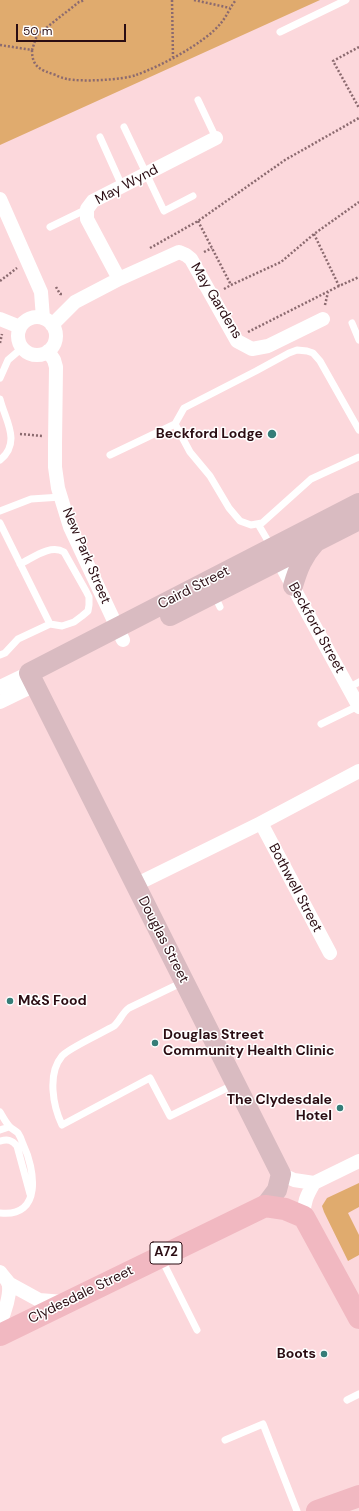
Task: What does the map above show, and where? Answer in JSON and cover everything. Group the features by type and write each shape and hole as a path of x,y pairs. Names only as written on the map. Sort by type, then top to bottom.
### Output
{"main road":[{"path":"265,1206 285,1209 304,1217 359,1318"},
{"name":"Clydesdale Street","path":"0,1335 265,1206"},
{"path":"317,1511 359,1496"}],"street":[{"name":"May Wynd","path":"119,279 87,218 87,209 93,201 216,138"},
{"path":"0,199 42,295 47,321 56,337 54,345 44,353 34,354 22,348 18,340 18,331 20,327 30,318 38,317 47,321"},
{"name":"May Gardens","path":"47,321 75,302 119,279 179,252 191,259 237,341 252,349 268,346 323,320"},
{"path":"0,319 20,327"},
{"name":"New Park Street","path":"48,351 56,366 55,467 58,488 70,527 120,634"},
{"name":"Caird Street","path":"32,679 275,554 359,503"},
{"name":"Caird Street","path":"120,634 217,600 275,554 316,541 359,520"},
{"path":"293,586 301,562 316,541"},
{"name":"Beckford Street","path":"275,554 354,685 359,706"},
{"path":"0,686 32,679"},
{"path":"0,702 32,679"},
{"name":"Douglas Street","path":"32,679 281,1174"},
{"path":"135,885 261,823 359,771"},
{"name":"Bothwell Street","path":"261,823 330,953"},
{"path":"304,1217 303,1208 306,1196 314,1183 359,1161"},
{"path":"265,1206 277,1190 281,1174 294,1180 314,1183"},
{"path":"0,1272 8,1283 39,1300 68,1302"},
{"path":"0,1323 8,1296 8,1283"}],"lane":[{"path":"280,32 346,0"},
{"path":"198,100 216,138"},
{"path":"124,127 164,211 194,196"},
{"path":"100,137 122,186"},
{"path":"50,227 87,209"},
{"path":"352,323 359,340"},
{"path":"0,378 8,360 22,348"},
{"path":"110,455 175,424 184,408 196,400 297,350 313,353 320,361 359,430"},
{"path":"0,399 11,433 11,442 8,450 0,460"},
{"path":"175,424 190,452 210,476 230,508 240,521 251,524 258,524 277,510 296,491 312,479 359,457"},
{"path":"0,511 31,499 61,497"},
{"path":"0,523 50,624"},
{"path":"258,524 275,554"},
{"path":"0,655 5,653 18,639 50,624 62,626 74,622 88,611 89,597 64,552 59,549 52,549 20,564"},
{"path":"321,724 359,706"},
{"path":"184,982 129,1008 123,1012 118,1023 114,1026 63,1055 58,1063 54,1075 53,1088 55,1104 62,1125 150,1078 170,1116 235,1084"},
{"path":"0,1112 9,1127 18,1133 30,1158 34,1184 31,1197 26,1207 8,1214 0,1214"},
{"path":"0,1130 9,1127"},
{"path":"0,1141 6,1139 13,1141 17,1146 31,1197"},
{"path":"160,1256 197,1330"},
{"path":"347,1400 359,1394"},
{"path":"225,1440 263,1424 297,1511"}],"path":[{"path":"85,0 79,2 37,35 32,50 32,60 41,70 68,79 110,80 136,76 173,58 200,42 221,23 236,0"},
{"path":"172,0 173,58"},
{"path":"194,0 230,8"},
{"path":"0,45 32,50"},
{"path":"359,46 333,60 359,108"},
{"path":"146,250 198,221 285,160 359,118"},
{"path":"212,297 231,285 281,262 314,234 359,202"},
{"path":"198,221 231,285"},
{"path":"314,234 339,286"},
{"path":"0,282 21,264 28,261"},
{"path":"241,335 359,277"},
{"path":"53,282 60,294 68,294"},
{"path":"11,433 55,437"}],"shaded area":[{"path":"0,0 320,0 0,145"},
{"path":"359,1183 359,1207 348,1213 359,1235 359,1255 348,1261 322,1206 327,1198"}],"place":[{"name":"Beckford Lodge","path":"272,434"},
{"name":"M&S Food","path":"10,1001"},
{"name":"Douglas Street Community Health Clinic","path":"155,1043"},
{"name":"The Clydesdale Hotel","path":"340,1108"},
{"name":"Boots","path":"324,1354"}]}
